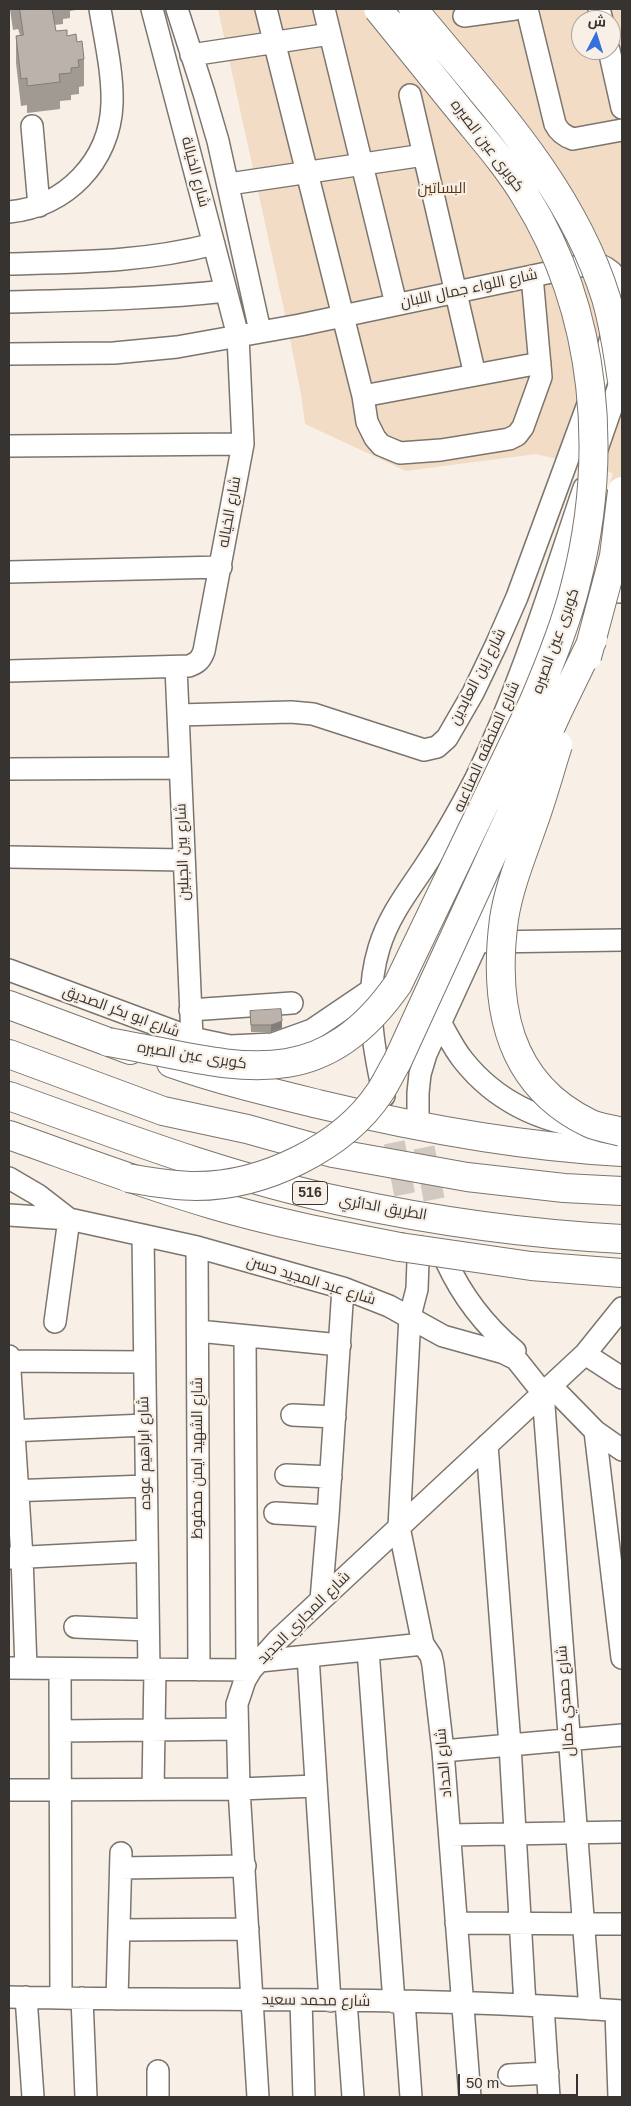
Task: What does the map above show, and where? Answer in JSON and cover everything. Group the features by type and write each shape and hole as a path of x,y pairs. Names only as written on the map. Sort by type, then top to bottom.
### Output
{"highway":[{"name":"كوبرى عين الصيره","path":"108,1042 219,1062 249,1066 279,1065 308,1058 335,1046 360,1029 381,1008 398,984 533,703 550,664 575,589 591,509 594,468 594,426 584,346 575,309 561,266 545,230 503,163 378,9"},
{"name":"كوبرى عين الصيره","path":"413,9 524,144 550,180 572,218 606,298 622,379"},
{"name":"كوبرى عين الصيره","path":"622,491 614,556 593,639 518,866 504,918 500,972 506,1025 518,1056 537,1084 561,1107 591,1124 622,1131"},
{"path":"128,1178 163,1184 198,1186 233,1182 267,1174 299,1160 329,1142 356,1120 379,1093 397,1062 551,726 593,639"},
{"path":"9,1005 108,1042 233,1082 354,1112 430,1128 494,1138 570,1149 622,1152"},
{"path":"9,1054 162,1110 247,1129 333,1154 467,1177 564,1188 622,1191"},
{"name":"الطريق الدائري","path":"9,1096 156,1149 247,1177 340,1201 493,1227 561,1236 622,1239"},
{"path":"9,1135 128,1178 215,1205 338,1235 465,1257 531,1266 622,1273"}],"street":[{"path":"9,212 39,206 62,195 79,181 93,164 104,145 108,132 112,102 100,9"},
{"name":"شارع الخيالة","path":"152,9 238,336"},
{"name":"شارع الخيالة","path":"177,9 218,141 229,184 260,332"},
{"path":"266,9 363,396 367,422 381,445 400,453 441,450 509,439 517,435 522,427 541,377 532,276"},
{"path":"324,9 396,304"},
{"path":"465,18 515,9"},
{"path":"527,9 555,124 559,131 572,139 622,130"},
{"path":"191,55 330,34"},
{"path":"611,60 622,108"},
{"path":"177,104 182,108 195,108 203,99 204,93"},
{"path":"410,95 475,375"},
{"path":"32,126 39,206"},
{"path":"189,151 198,141 205,139 218,141"},
{"path":"229,184 424,155"},
{"path":"9,264 129,260 161,256 214,244"},
{"name":"شارع اللواء جمال اللبان","path":"9,354 146,351 260,332 594,263 607,268 613,273 621,286 622,293 614,355"},
{"path":"9,302 123,299 226,291"},
{"name":"شارع الخياله","path":"9,672 176,667 196,664 201,658 221,567 243,444 238,336"},
{"name":"شارع زين العابدين","path":"178,715 306,713 336,720 410,747 424,750 437,747 447,738 473,692 514,605 614,355"},
{"path":"363,396 540,363"},
{"name":"شارع المنطقه الصناعيه","path":"388,1111 372,1039 371,990 379,948 397,908 453,823 507,708 622,379"},
{"path":"9,446 243,444"},
{"path":"9,572 221,567"},
{"path":"418,1116 420,1074 426,1054 477,943 617,592 549,590"},
{"name":"شارع بين الجبلين","path":"176,667 192,1038"},
{"path":"9,768 180,768"},
{"path":"9,857 184,860"},
{"path":"477,943 622,940"},
{"name":"شارع ابو بكر الصديق","path":"9,970 192,1038 230,1046 273,1044 312,1030 371,990"},
{"path":"190,1010 292,1003"},
{"path":"441,1024 462,1060 492,1090 527,1112 568,1126 622,1131"},
{"path":"9,1178 38,1195 69,1218"},
{"path":"9,1215 69,1218"},
{"path":"55,1322 69,1218"},
{"name":"شارع عبد المجيد حسن","path":"69,1218 197,1247 343,1288 410,1316 426,1328 443,1336 504,1352 516,1359 550,1386"},
{"name":"شارع ابراهيم عوده","path":"142,1235 148,1630 152,1670 153,1789"},
{"name":"شارع الشهيد ايمن محفوظ","path":"197,1247 199,1670"},
{"name":"شارع الحداد","path":"418,1261 417,1289 410,1316 399,1527 423,1644 431,1656 433,1665 443,1751 470,2097"},
{"path":"446,1261 454,1279 473,1309 497,1337 525,1360 595,1432 622,1450"},
{"path":"321,1600 343,1288"},
{"name":"شارع المجاري الجديد","path":"258,2097 239,1789 237,1704 245,1680 253,1667 278,1640 585,1354 620,1315"},
{"path":"198,1331 340,1345"},
{"path":"245,1336 253,1667"},
{"path":"585,1354 622,1378"},
{"path":"144,1362 9,1359 17,1668 199,1670 253,1667 308,1656 423,1644"},
{"name":"شارع حمدي كمال","path":"550,1386 569,1740 578,1834 590,2009"},
{"path":"292,1414 335,1417"},
{"path":"12,1430 145,1425"},
{"path":"595,1432 622,1658"},
{"path":"487,1445 510,1745 520,1923 548,2073 549,2097"},
{"path":"286,1475 331,1477"},
{"path":"13,1491 146,1486"},
{"path":"275,1514 328,1516"},
{"path":"15,1558 147,1551"},
{"path":"75,1627 148,1630"},
{"path":"368,1650 399,2002 411,2097"},
{"path":"308,1656 316,1786 338,2001 353,2097"},
{"path":"60,1669 61,1790 72,1998 86,2097"},
{"path":"61,1731 238,1729"},
{"path":"443,1751 622,1735"},
{"path":"9,1790 239,1789 316,1786"},
{"path":"450,1835 622,1832"},
{"path":"117,1999 121,1860 245,1866"},
{"path":"456,1923 622,1924"},
{"path":"119,1930 248,1929"},
{"path":"17,1997 33,2097"},
{"name":"شارع محمد سعيد","path":"17,1997 399,2002 534,2006 619,2011"},
{"path":"301,2001 304,2097"},
{"path":"619,2011 619,2097"},
{"path":"158,2071 158,2097"},
{"path":"509,2075 548,2073"}],"green space":[{"name":"البساتين","path":"218,9 622,9 622,571 583,570 613,473 536,454 406,471 305,424 301,394"}],"building":[{"path":"20,9 52,9 56,31 67,30 67,36 76,34 77,42 82,41 84,59 78,60 79,67 71,68 71,73 59,74 60,82 27,86 27,78 21,79 16,36 23,35"},
{"path":"281,1009 282,1021 271,1025 251,1025 250,1011"}],"tunnel":[{"path":"388,1111 418,1261"},
{"path":"418,1116 446,1261"}]}
